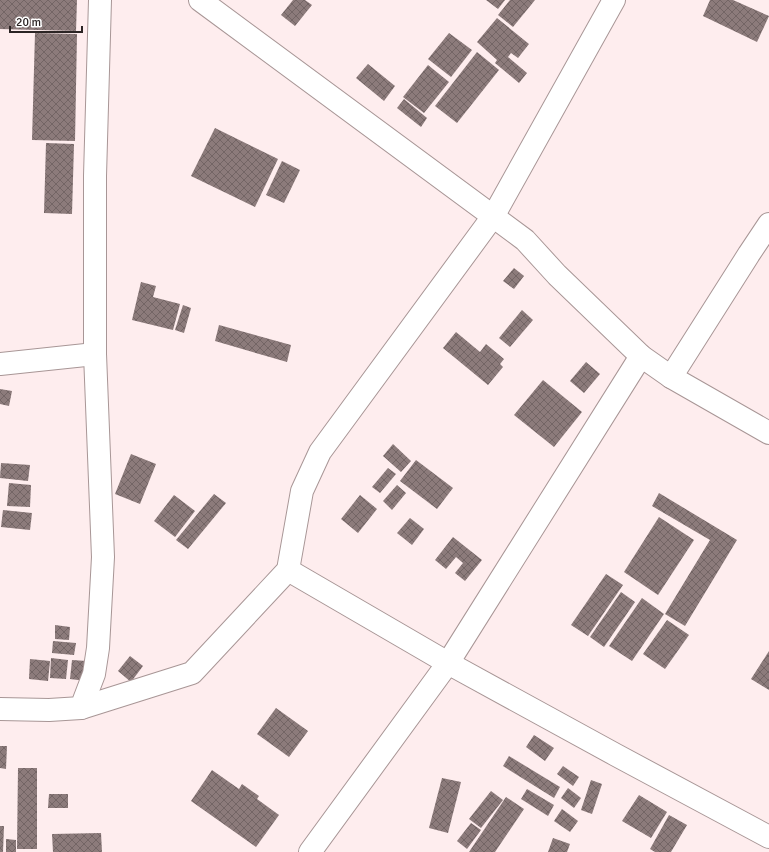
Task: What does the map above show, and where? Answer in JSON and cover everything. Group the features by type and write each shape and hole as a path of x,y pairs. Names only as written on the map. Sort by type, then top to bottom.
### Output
{"street":[{"path":"81,708 94,674 98,648 103,557 95,354 95,176 100,0"},
{"path":"200,0 494,215 525,240 557,275 641,356 671,377 769,433"},
{"path":"0,709 49,710 81,708 192,673 288,570 302,490 320,452 494,215 614,0"},
{"path":"671,377 769,224"},
{"path":"0,364 95,354"},
{"path":"310,852 448,663 641,356"},
{"path":"288,570 448,663 769,837"}],"building":[{"path":"0,0 77,0 76,31 0,29"},
{"path":"293,0 305,0 312,5 295,26 281,15"},
{"path":"486,0 505,0 498,9"},
{"path":"510,0 535,0 513,27 498,15"},
{"path":"710,0 733,0 769,16 757,42 703,16"},
{"path":"497,18 529,44 518,58 511,53 508,57 527,73 519,83 495,63 497,60 477,42"},
{"path":"35,33 77,34 75,141 32,140"},
{"path":"449,33 472,50 451,77 428,59"},
{"path":"477,52 499,70 457,123 435,106"},
{"path":"368,64 395,86 384,101 356,78"},
{"path":"428,65 449,82 424,113 403,97"},
{"path":"404,99 427,118 421,127 397,108"},
{"path":"215,128 278,159 255,207 191,176"},
{"path":"46,143 74,144 72,214 44,213"},
{"path":"282,161 300,170 284,203 266,195"},
{"path":"514,268 524,276 514,289 503,281"},
{"path":"141,282 156,286 153,297 180,304 173,330 132,320"},
{"path":"183,305 191,308 184,333 175,330"},
{"path":"522,310 533,320 510,347 499,338"},
{"path":"219,325 291,345 287,362 215,341"},
{"path":"456,332 480,352 486,344 504,359 500,364 503,367 488,385 443,348"},
{"path":"586,362 600,374 584,393 570,381"},
{"path":"543,380 582,412 554,447 514,415"},
{"path":"0,389 12,391 9,406 0,404"},
{"path":"393,444 411,461 401,472 383,456"},
{"path":"131,454 156,464 140,504 115,494"},
{"path":"416,460 453,488 437,509 400,481"},
{"path":"1,463 30,465 28,481 0,478"},
{"path":"388,468 396,474 380,493 372,487"},
{"path":"9,483 31,485 30,507 7,506"},
{"path":"397,485 406,493 392,510 383,501"},
{"path":"659,493 737,540 685,626 665,614 710,540 652,506"},
{"path":"214,494 226,503 188,549 176,540"},
{"path":"174,495 195,511 175,537 154,521"},
{"path":"360,495 377,509 358,533 341,519"},
{"path":"3,510 32,513 30,530 1,527"},
{"path":"659,517 694,540 658,595 624,572"},
{"path":"410,518 424,529 412,545 397,533"},
{"path":"453,537 482,560 465,581 455,573 463,563 456,557 446,569 435,560"},
{"path":"606,574 623,585 588,636 571,625"},
{"path":"621,592 635,602 604,647 590,637"},
{"path":"642,598 664,614 632,661 609,646"},
{"path":"667,620 689,635 665,669 643,654"},
{"path":"55,625 70,627 69,640 55,639"},
{"path":"53,641 76,643 74,655 52,653"},
{"path":"769,651 769,690 751,679"},
{"path":"130,656 143,666 131,682 118,671"},
{"path":"51,658 68,660 66,679 50,678"},
{"path":"30,659 50,661 48,681 29,679"},
{"path":"72,660 87,661 86,681 70,679"},
{"path":"276,708 308,731 289,757 257,734"},
{"path":"534,735 554,748 545,761 526,747"},
{"path":"0,746 7,746 6,769 0,768"},
{"path":"509,756 560,787 554,798 503,766"},
{"path":"563,766 579,777 573,786 557,774"},
{"path":"18,768 37,768 37,849 17,849"},
{"path":"212,770 239,789 242,784 259,796 257,799 279,815 256,847 191,801"},
{"path":"442,778 461,782 448,833 429,828"},
{"path":"591,780 602,784 592,814 581,810"},
{"path":"568,788 581,798 574,808 561,798"},
{"path":"527,789 554,805 548,816 521,799"},
{"path":"491,791 503,800 481,828 469,819"},
{"path":"49,794 68,794 68,808 48,808"},
{"path":"639,795 667,812 651,838 622,821"},
{"path":"506,797 524,809 495,852 469,852"},
{"path":"562,809 578,821 570,832 554,821"},
{"path":"669,815 687,825 671,852 655,852 650,849"},
{"path":"471,823 481,830 467,849 457,841"},
{"path":"0,826 4,826 3,852 0,852"},
{"path":"101,833 102,852 53,852 52,834"},
{"path":"553,838 570,844 567,852 548,852"},
{"path":"6,839 16,840 16,852 6,852"}]}
